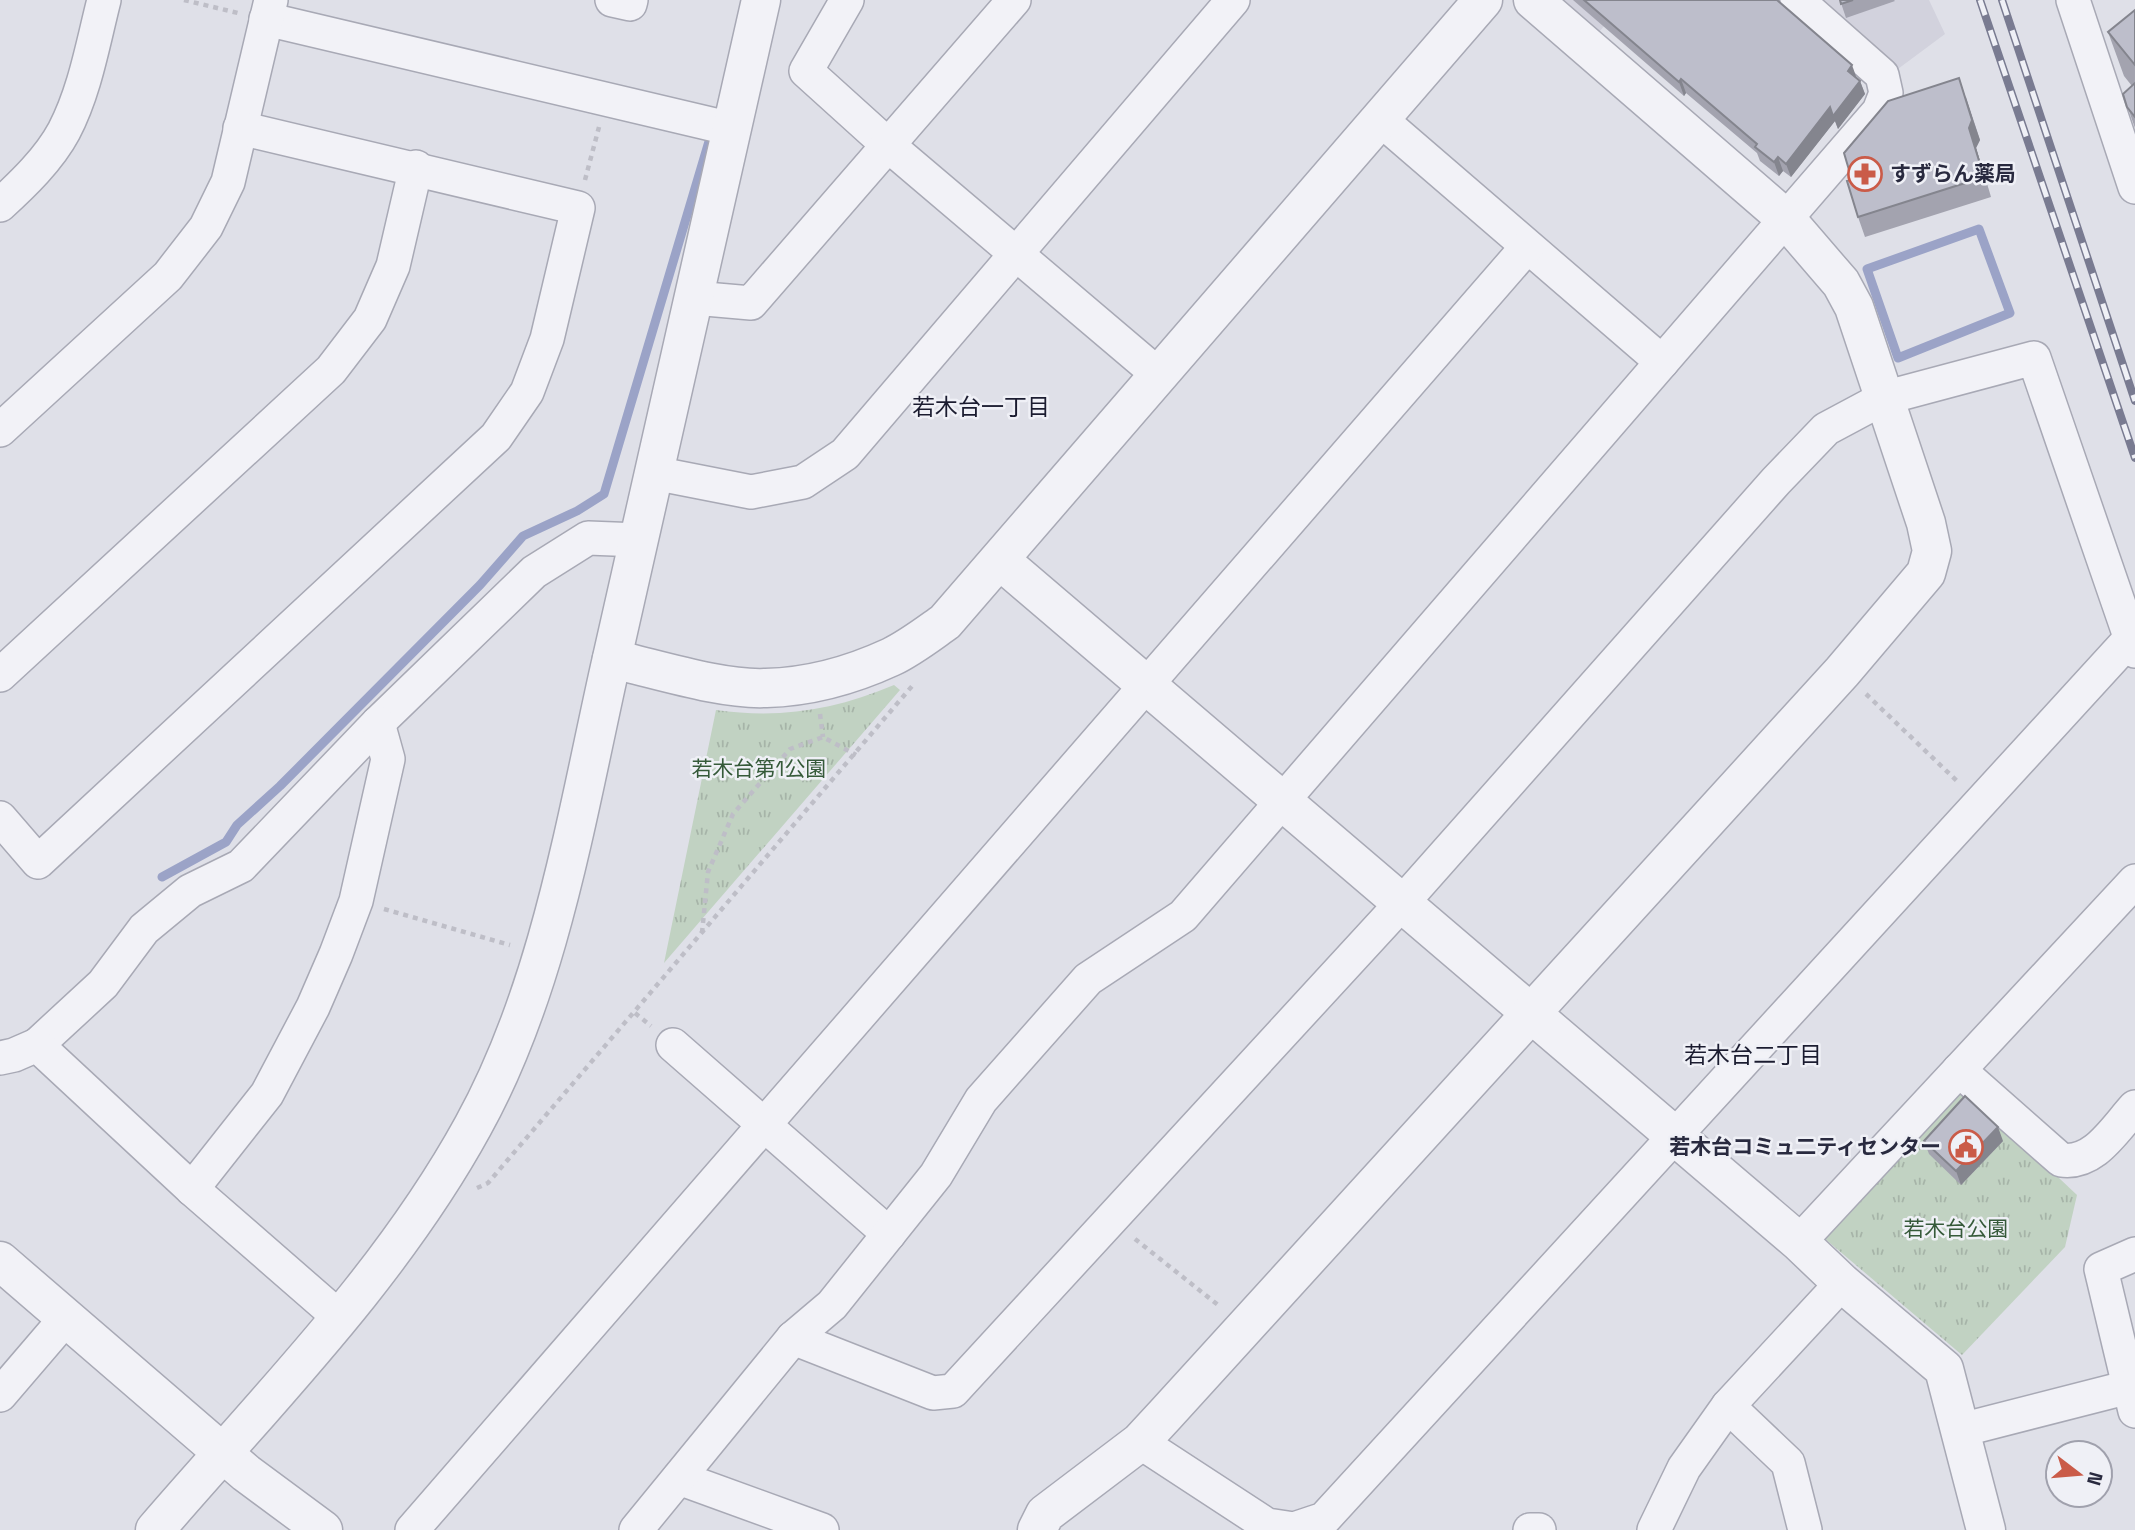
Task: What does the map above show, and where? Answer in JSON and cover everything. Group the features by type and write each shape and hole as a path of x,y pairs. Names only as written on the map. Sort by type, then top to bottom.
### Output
{"street":[{"path":"0,205 29,179 64,131 85,72 104,0"},
{"path":"612,0 630,4 631,0"},
{"path":"155,1530 339,1317 425,1209 475,1124 514,1037 564,872 761,0"},
{"path":"847,0 806,71 888,146 1160,376"},
{"path":"694,298 751,303 1014,0"},
{"path":"654,472 751,492 803,482 845,454 1233,0"},
{"path":"612,659 705,680 764,688 814,683 852,673 893,656 945,622 1001,561 1483,0"},
{"path":"1037,1530 1045,1514 1140,1442 1243,1325 1842,672 1912,593 1926,573 1932,551 1926,523 1854,307 1841,283 1785,218 1533,0"},
{"path":"635,1530 793,1338 832,1305 936,1175 981,1100 1088,979 1183,916 1879,111 1886,93 1882,75 1797,0"},
{"path":"2073,0 2135,187"},
{"path":"0,430 167,276 206,227 228,182 269,10 732,129"},
{"path":"1380,119 1662,362"},
{"path":"0,818 38,862 496,437 527,392 547,339 578,208 416,167 240,128"},
{"path":"0,675 331,370 370,319 394,266 416,167"},
{"path":"412,1530 762,1124 1147,686 1527,247"},
{"path":"793,1338 933,1393 953,1391 1402,903 1826,429 1884,398 2034,358 2133,644 1980,802 1324,1519 1294,1529 1267,1525 1140,1442"},
{"path":"0,1058 37,1045 103,984 144,929 190,891 242,866 378,723 534,572 588,538 639,540"},
{"path":"1001,561 1676,1136 1944,1369 1986,1530"},
{"path":"192,1189 267,1094 313,1007 356,901 388,759 378,723"},
{"path":"1799,1242 2135,881"},
{"path":"37,1045 192,1189 339,1317"},
{"path":"673,1045 889,1234"},
{"path":"1959,1070 2061,1160 2075,1162 2088,1157 2135,1107"},
{"path":"1961,1430 2132,1399 2101,1269 2135,1254"},
{"path":"0,1261 246,1473 323,1530"},
{"path":"1654,1530 1684,1468 1728,1406 1842,1283"},
{"path":"0,1395 66,1318"},
{"path":"1728,1406 1788,1463 1805,1530"},
{"path":"679,1478 822,1530"},
{"path":"1530,1530 1539,1530"}],"path":[{"path":"184,0 269,10"},
{"path":"578,208 607,97"},
{"path":"1842,672 1980,802"},
{"path":"488,1183 908,694 915,682"},
{"path":"819,709 823,737"},
{"path":"702,934 708,872 733,814 790,749 823,737 856,755"},
{"path":"356,901 540,954"},
{"path":"1110,1219 1243,1325"}],"shaded area":[{"path":"1562,0 1626,0 1599,32"},
{"path":"1666,0 1929,0 1945,34 1875,86 1830,49"}],"green space":[{"name":"若木台第1公園","path":"894,685 900,690 664,963 716,710 785,713 807,710 850,701"},
{"name":"若木台公園","path":"1955,1094 1973,1097 2077,1195 2065,1247 1962,1355 1824,1238"}],"building":[{"path":"1584,0 1777,0 1852,65 1848,71 1860,81 1833,116 1830,107 1786,164 1778,157 1774,162 1755,147 1757,144 1681,79 1679,82"},
{"path":"2135,10 2135,65 2108,32"},
{"path":"1959,78 1972,120 1969,128 1984,177 1858,217 1847,181 1852,180 1844,153 1888,101"},
{"path":"2135,83 2135,117 2127,107 2123,94"},
{"name":"若木台コミュ二ティセンター","path":"1965,1096 1998,1127 1956,1171 1924,1141"}],"waterway":[{"path":"162,877 226,842 237,825 280,786 480,585 523,536 577,511 604,494 710,138"},
{"path":"1979,229 2010,313 1898,358 1867,269 1979,229"}],"railway":[{"path":"1980,0 2135,458"},
{"path":"2002,0 2135,401"}],"place":[{"name":"すずらん薬局","path":"1865,174"},
{"name":"若木台コミュ二ティセンター","path":"1966,1147"}],"district":[{"name":"若木台一丁目","path":"981,407"},
{"name":"若木台二丁目","path":"1753,1055"}]}
